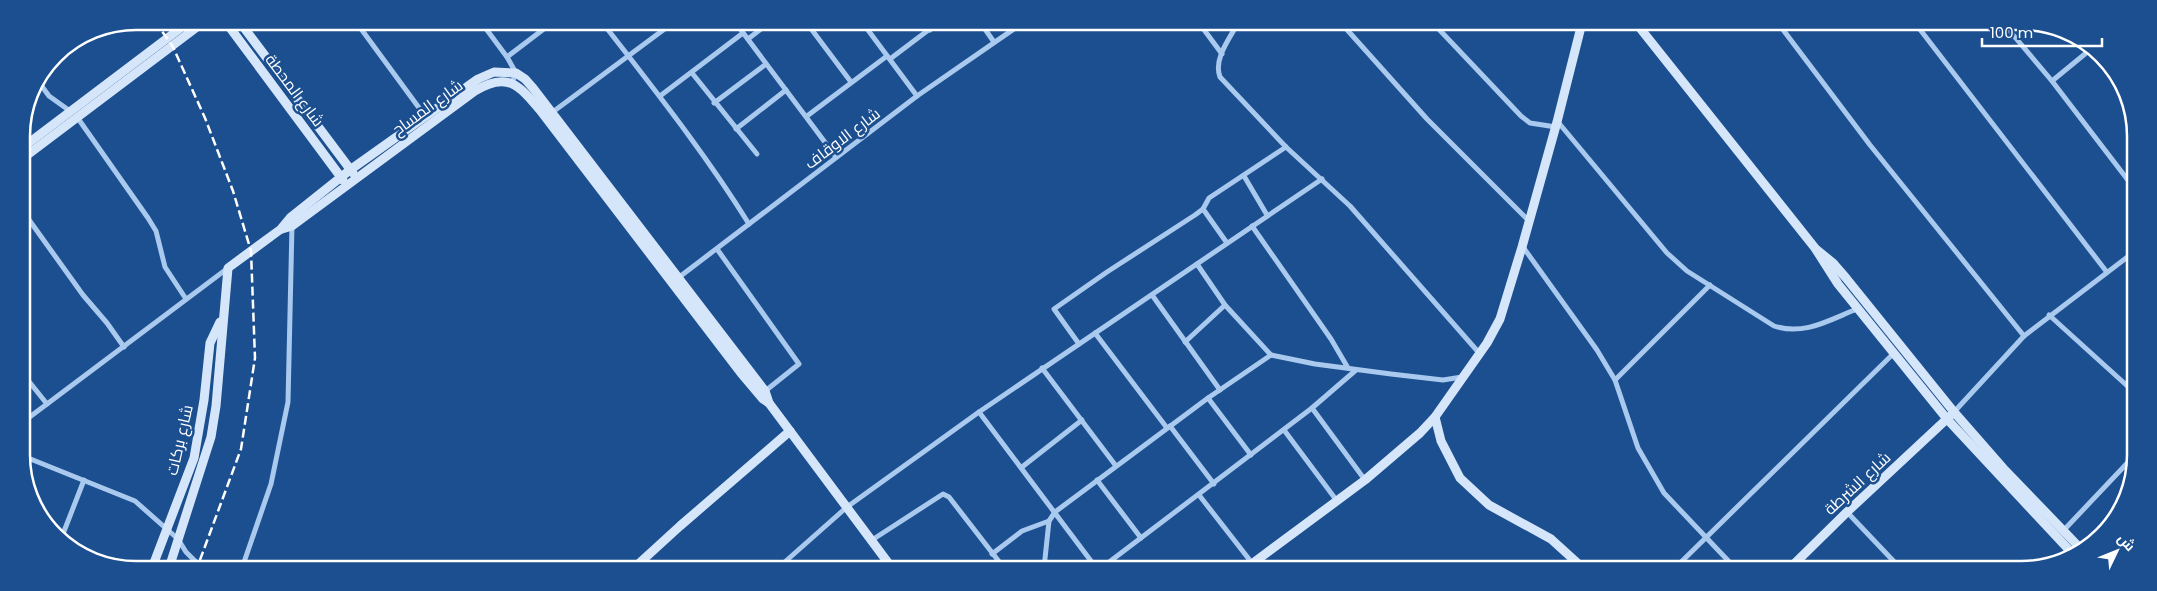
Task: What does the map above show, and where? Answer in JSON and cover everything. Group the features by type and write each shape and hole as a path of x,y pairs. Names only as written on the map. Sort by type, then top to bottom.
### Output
{"main road":[{"path":"30,152 74,114 179,30"},
{"path":"30,143 192,30"},
{"name":"شارع المحطة","path":"232,30 344,181"},
{"name":"شارع المحطة","path":"246,30 353,174"},
{"path":"1255,561 1365,480 1411,442 1435,417 1494,332 1500,319 1522,247 1580,30"},
{"path":"1642,30 1815,248 1831,276 1893,354 1947,419 2069,549"},
{"name":"شارع المساح","path":"353,174 425,116 485,75 504,71 516,73"},
{"path":"516,73 525,79 549,115 762,393"},
{"name":"شارع المساح","path":"353,174 482,86 497,81 512,83"},
{"path":"512,83 549,115"},
{"path":"228,268 353,174"},
{"path":"641,236 678,278 887,561"},
{"path":"1815,248 1833,263 1846,278 1954,412 2077,545"},
{"name":"شارع بركات","path":"171,561 211,437 216,406 222,317 228,268"},
{"name":"شارع بركات","path":"155,561 194,458 210,342 222,317"},
{"name":"شارع الشرطة","path":"1797,561 1954,412"},
{"path":"1435,417 1441,441 1460,478 1489,505 1551,539 1575,561"},
{"path":"642,561 695,512 790,431"}],"street":[{"path":"362,30 425,116"},
{"path":"487,30 507,57 516,73 512,83"},
{"path":"507,57 542,30"},
{"path":"608,30 660,96 724,184 749,224"},
{"path":"549,115 663,30"},
{"path":"741,30 836,157"},
{"path":"748,39 760,30"},
{"path":"812,30 851,82"},
{"path":"868,30 917,96"},
{"path":"806,116 851,82 930,30"},
{"path":"986,30 994,42"},
{"name":"شارع الاوقاف","path":"678,278 917,96 1012,30"},
{"path":"1205,30 1222,54"},
{"path":"1234,30 1222,54 1218,71 1220,77 1286,147 1322,179 1380,239 1480,354"},
{"path":"1346,30 1427,119 1529,221"},
{"path":"1440,30 1521,116 1530,123 1556,124 1667,253 1687,271 1774,326 1786,330 1804,330 1857,309"},
{"path":"1783,30 1870,145 2024,336"},
{"path":"1920,30 2106,271"},
{"path":"2008,30 2052,81 2127,179"},
{"path":"660,96 743,33"},
{"path":"2052,81 2086,53"},
{"path":"714,104 766,64"},
{"path":"692,73 714,104 757,154"},
{"path":"42,87 49,96 74,114 148,218 156,232 165,267 186,299"},
{"path":"736,129 786,90"},
{"path":"1079,344 1054,310 1107,272 1203,209 1209,198 1286,147"},
{"path":"1244,176 1268,215"},
{"path":"786,561 847,507 979,412 1322,179"},
{"path":"1203,209 1227,243"},
{"path":"30,221 83,295 107,323 124,347"},
{"path":"244,561 271,484 288,402 292,221"},
{"path":"1252,226 1331,339 1348,368"},
{"path":"1522,247 1597,350 1614,380 1638,448 1664,493 1728,561"},
{"path":"716,249 798,362 798,365 762,393"},
{"path":"1954,412 2024,336 2106,271 2127,257"},
{"path":"1196,264 1224,305 1271,355 1356,370 1443,380 1462,377"},
{"path":"30,417 228,268"},
{"path":"1614,380 1710,285"},
{"path":"1152,295 1220,390"},
{"path":"1185,342 1224,305"},
{"path":"2049,315 2127,386"},
{"path":"1095,333 1214,484"},
{"path":"1682,561 1893,354"},
{"path":"1045,561 1049,521 1055,512 1208,398 1271,355"},
{"path":"1042,368 1116,466"},
{"path":"1108,561 1214,484 1312,408 1356,370"},
{"path":"30,383 47,404"},
{"path":"1208,398 1251,455"},
{"path":"1312,408 1365,480"},
{"path":"979,412 1093,561"},
{"path":"1022,467 1082,420"},
{"path":"1284,430 1337,501"},
{"path":"30,459 135,501 167,528 195,561"},
{"path":"2063,531 2127,465"},
{"path":"64,532 84,480"},
{"path":"1097,480 1141,538"},
{"path":"872,540 943,494 949,497 998,561"},
{"path":"1199,495 1245,561"},
{"path":"1847,512 1893,561"},
{"path":"992,554 1022,532 1049,521"}],"railway":[{"path":"161,30 173,47 205,118 233,191 251,251 255,358 241,449 200,561"}]}
